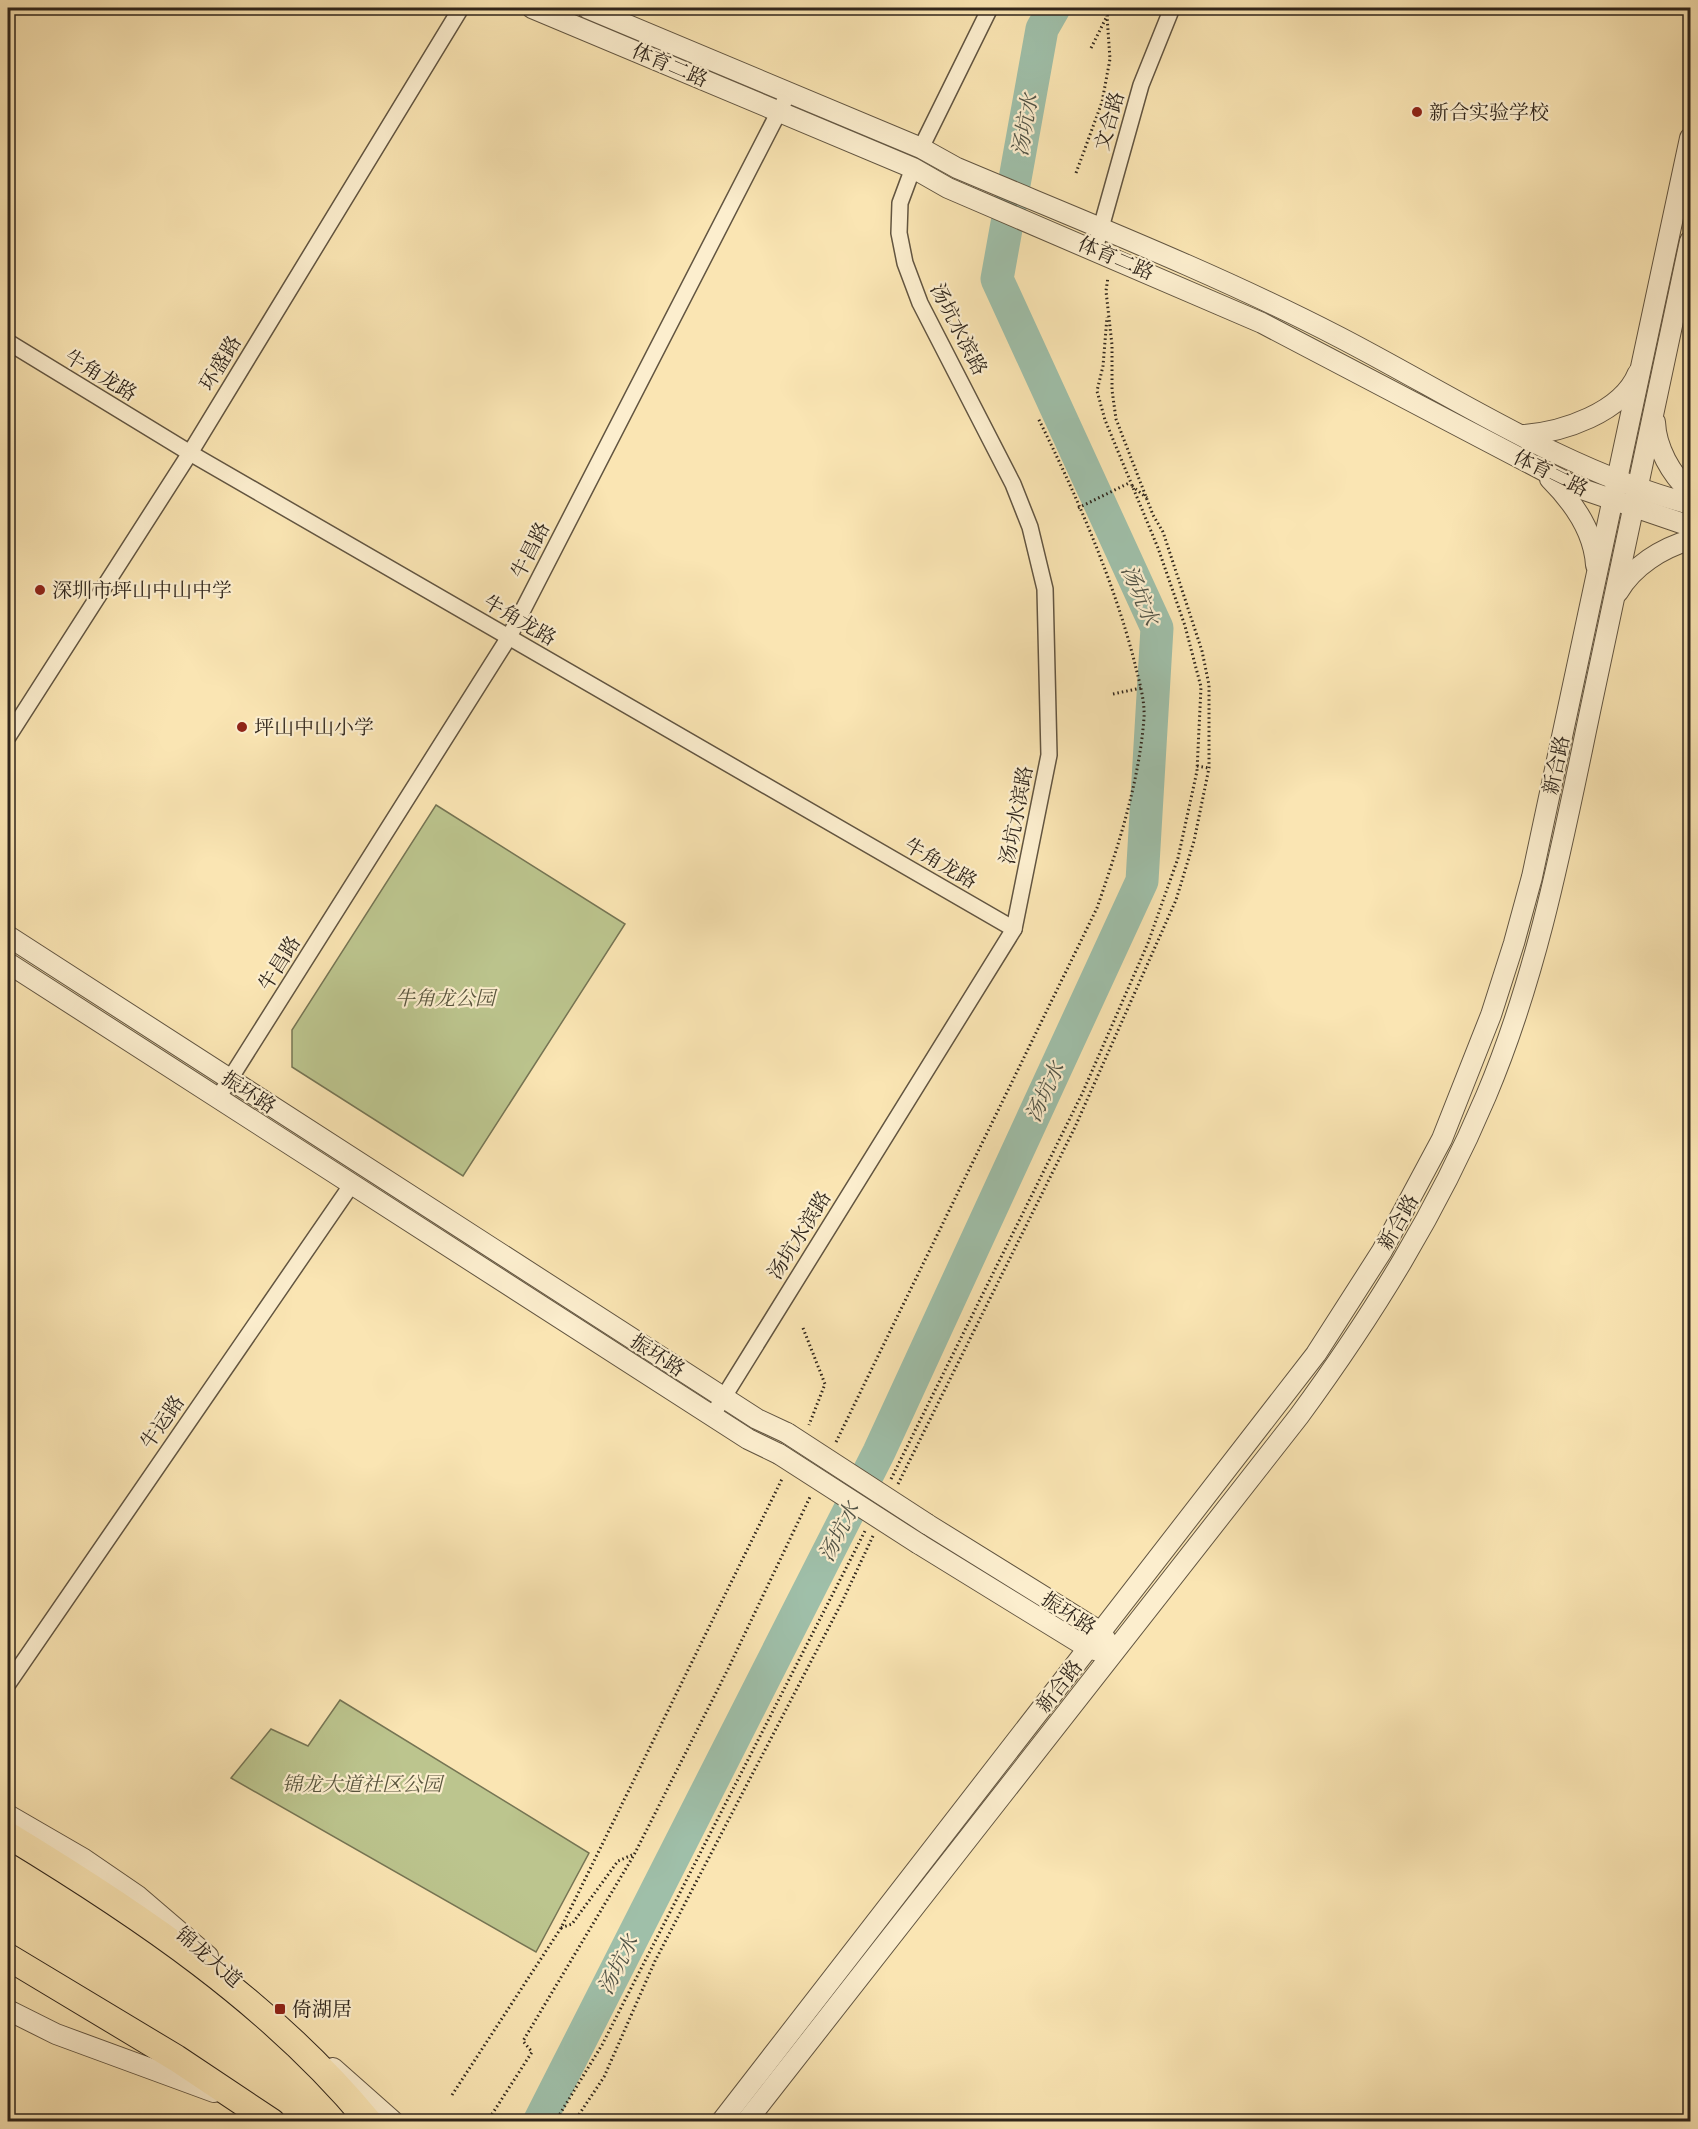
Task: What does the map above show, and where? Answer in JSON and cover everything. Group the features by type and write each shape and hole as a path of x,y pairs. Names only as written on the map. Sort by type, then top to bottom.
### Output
{"highway":[{"path":"8,1835 96,1889 205,1969 296,2044 369,2121"},
{"path":"8,1957 176,2058 271,2121"}],"street":[{"name":"环盛路","path":"8,737 190,453 461,8"},
{"name":"体育二路","path":"532,8 912,168 948,188 1095,249 1272,328 1573,486 1690,526"},
{"name":"体育二路","path":"587,8 921,148 957,168 1193,268 1337,336 1582,465 1690,504"},
{"path":"921,148 990,8"},
{"name":"文合路","path":"1095,249 1141,86 1172,8"},
{"name":"牛昌路","path":"218,1098 509,637 789,92"},
{"name":"新合路","path":"721,2121 1316,1354 1382,1251 1442,1140 1491,1015 1532,877 1690,138"},
{"name":"汤坑水滨路","path":"712,1416 1014,929 1050,755 1045,589 1030,527 1012,484 920,303 905,263 899,233 900,203 912,168"},
{"name":"新合路","path":"746,2121 1335,1367 1402,1265 1435,1207 1487,1093 1512,1023 1554,883 1690,241"},
{"name":"牛角龙路","path":"8,342 190,453 1014,929"},
{"path":"1524,435 1547,433 1589,418 1624,392 1636,378 1643,361"},
{"path":"1655,408 1655,433 1661,451 1672,471 1690,492"},
{"path":"1534,466 1552,481 1578,513 1595,552 1597,575"},
{"path":"1614,599 1625,581 1639,567 1659,553 1690,540"},
{"name":"振环路","path":"8,936 757,1419 797,1432 927,1524 1101,1632 1113,1654"},
{"name":"振环路","path":"8,963 783,1462 1088,1648 1113,1654"},
{"name":"牛运路","path":"8,1684 352,1184"},
{"name":"锦龙大道","path":"8,1815 84,1859 138,1896 394,2121"},
{"path":"10,2017 208,2089 271,2121"}],"path":[{"path":"1092,48 1111,8"},
{"path":"1076,173 1102,102 1110,59 1107,16"},
{"path":"895,1490 1088,1098 1176,900 1200,815 1209,768 1209,685 1202,651 1162,532 1116,419 1106,291 1110,268"},
{"path":"888,1486 1082,1094 1148,943 1178,858 1197,766 1201,687 1185,626 1166,570 1130,484 1097,391 1103,366 1108,313"},
{"path":"834,1447 1097,908 1121,837 1137,762 1144,716 1141,688 1128,636 1078,508 1038,418"},
{"path":"1130,484 1147,498"},
{"path":"1078,508 1130,484"},
{"path":"1113,694 1141,688"},
{"path":"1197,766 1209,768"},
{"path":"1082,1094 1088,1098"},
{"path":"970,1317 979,1322"},
{"path":"797,1432 825,1384 802,1328"},
{"path":"452,2095 561,1928 783,1462"},
{"path":"487,2121 532,2052 523,2041 634,1855 728,1669 811,1494"},
{"path":"574,2121 603,2077 655,1962 842,1602 877,1528"},
{"path":"555,2121 602,2045 866,1529"},
{"path":"561,1928 572,1924 618,1861 634,1855"}],"green space":[{"name":"牛角龙公园","path":"436,805 625,924 463,1176 292,1067 292,1030"},
{"name":"锦龙大道社区公园","path":"340,1700 589,1853 536,1952 231,1778 271,1729 308,1746"}],"waterway":[{"name":"汤坑水","path":"539,2122 879,1452 1142,881 1157,628 997,279 1042,29 1054,8"}],"place":[{"name":"新合实验学校","path":"1417,112"},
{"name":"深圳市坪山中山中学","path":"40,590"},
{"name":"坪山中山小学","path":"242,727"},
{"name":"倚湖居","path":"280,2009"}]}
